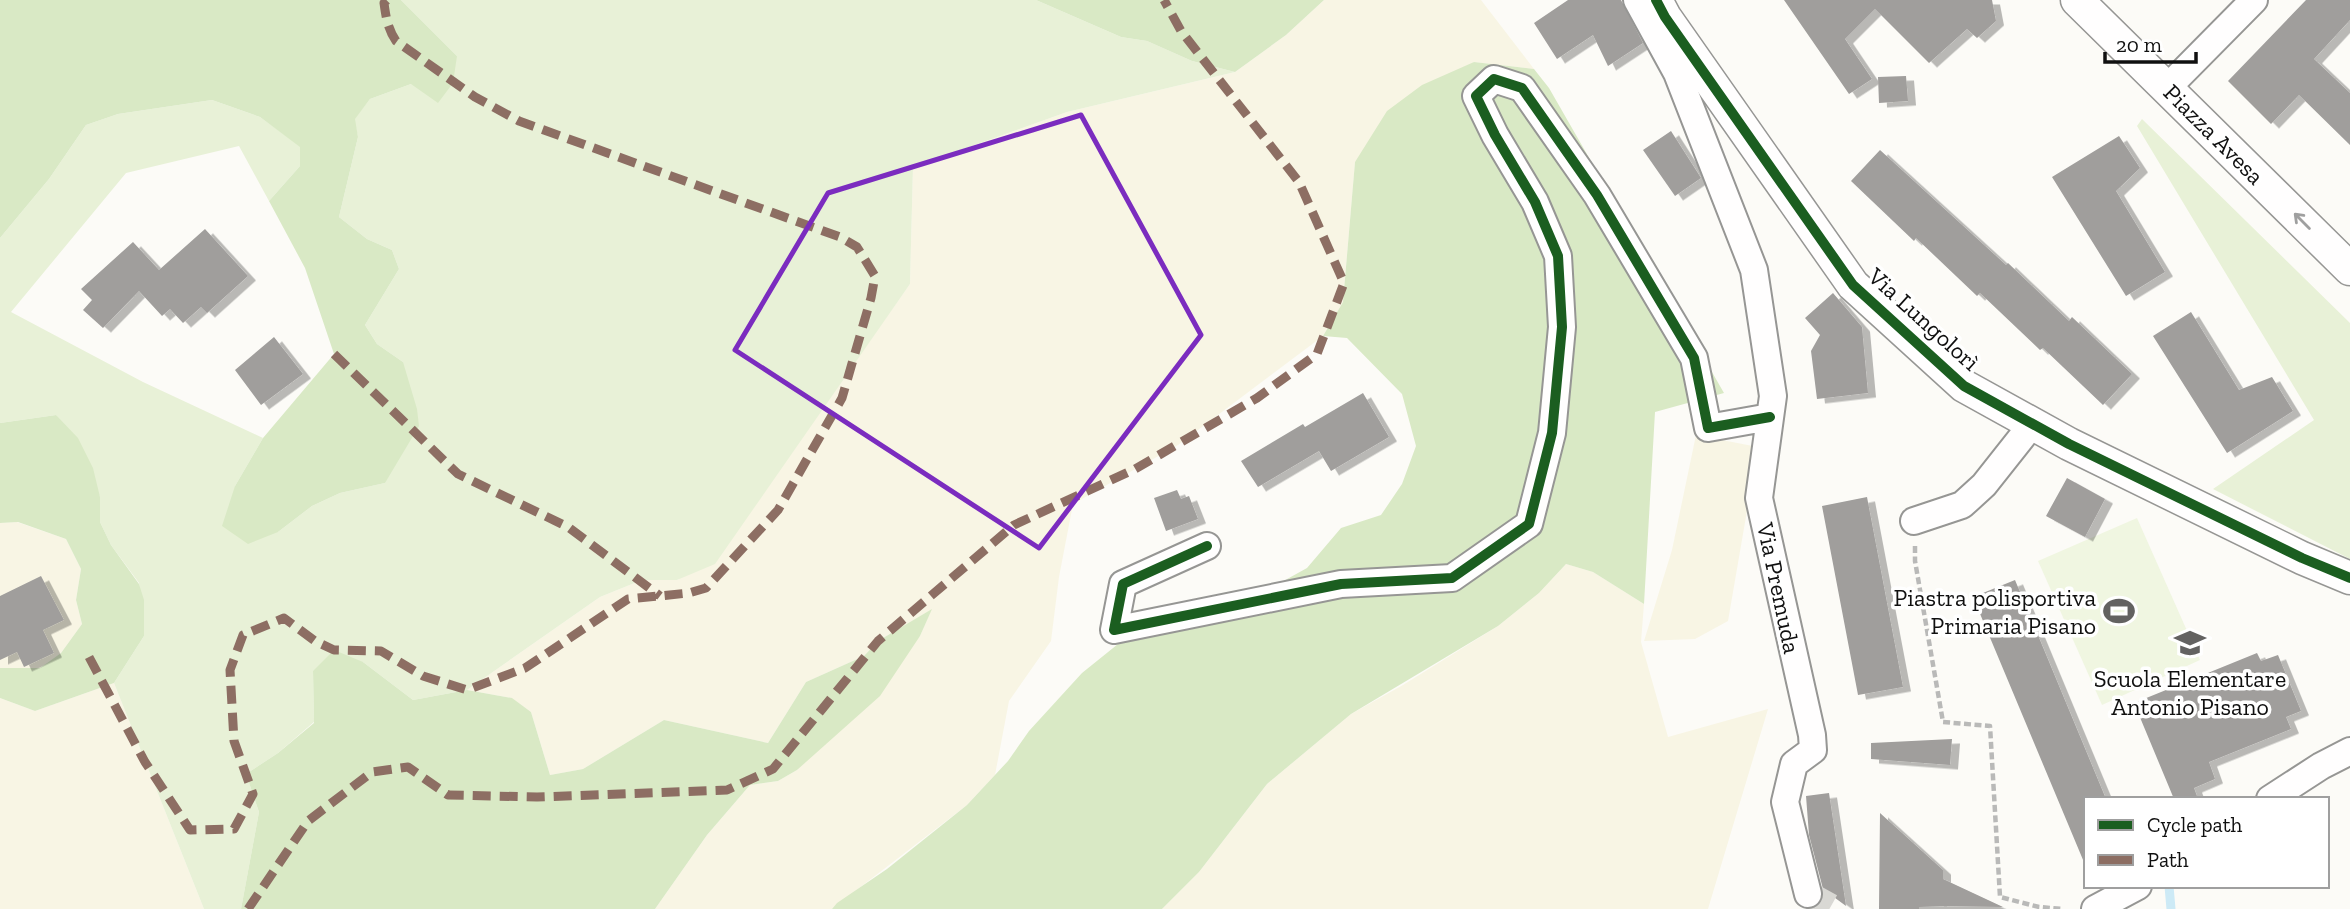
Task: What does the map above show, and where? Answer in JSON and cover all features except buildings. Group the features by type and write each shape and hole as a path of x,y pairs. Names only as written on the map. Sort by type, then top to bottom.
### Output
{"street":[{"name":"Via Premuda","path":"1637,0 1677,74 1754,270 1773,396 1759,498 1812,735 1813,750 1794,764 1786,802 1808,894"},
{"name":"Via Lungolorì","path":"1656,0 1665,17 1853,285 1964,386 2278,546 2350,578"},
{"name":"Piazza Avesa","path":"2077,0 2350,269"},
{"path":"2167,88 2254,0"},
{"path":"1207,545 1123,584 1114,630 1342,584 1452,578 1529,524 1552,433 1562,327 1558,256 1535,202 1495,135 1476,96 1494,79 1522,88 1597,195 1695,358 1708,428 1770,417"},
{"path":"1914,521 1962,505 1984,485 2032,423"},
{"path":"2273,797 2350,751"},
{"path":"2095,909 2134,888"}],"path":[{"path":"1914,521 1915,561 1943,722 1990,726 2000,897 2039,907 2062,909"}],"highlighted area":[{"path":"1081,115 1201,335 1039,548 735,350 828,193"}],"shaded area":[{"path":"1324,0 1481,0 1534,69 1474,62 1355,162 1343,302 1323,336 1178,445 1073,504 1059,577 1051,641 1009,701 995,775 967,805 832,909 655,909 707,835 750,785 778,781 797,770 920,636 931,610 878,641 864,656 806,682 768,743 664,720 583,769 550,775 531,712 511,698 467,690 600,597 642,580 678,580 818,413 910,284 913,167 1067,112 1235,72 1286,35"},
{"path":"1696,435 1758,447 1728,621 1695,639 1644,641 1672,550"},
{"path":"17,522 66,539 81,569 76,600 82,624 61,653 40,668 0,668 0,523"},
{"path":"1566,564 1593,572 1644,604 1641,642 1668,737 1768,709 1708,909 1162,909 1199,872 1267,784 1351,714 1498,626 1539,593"},
{"path":"114,683 204,909 0,909 0,698 35,711"}],"green space":[{"path":"0,0 401,0 457,56 453,83 438,103 411,84 370,99 355,119 358,137 339,217 367,239 392,250 399,269 365,325 377,344 403,362 417,409 419,426 385,483 340,493 312,506 278,532 248,544 222,526 235,486 263,438 334,354 305,268 269,201 300,166 300,147 260,117 212,100 118,114 86,125 49,179 0,238"},
{"path":"401,0 1036,0 1121,37 1147,41 1192,61 1235,72 1067,112 913,167 910,284 715,564 677,580 642,580 600,597 467,690 413,700 363,662 313,671 314,722 278,753 246,774 259,812 241,909 204,909 114,683 144,636 139,583 111,545 100,522 100,497 56,415 0,423 0,238 49,179 86,125 118,114 212,100 260,117 300,146 300,166 269,201 239,146 126,173 11,312 143,382 263,438 235,486 278,532 312,506 340,493 385,483 403,362 377,344 365,325 399,269 392,250 367,239 339,217 358,137 354,119 370,99 411,84 457,56"},
{"path":"1036,0 1324,0 1286,35 1235,72 1192,61 1147,41 1121,37"},
{"path":"1474,62 1534,69 1549,88 1724,393 1655,412 1644,604 1593,572 1566,564 1539,593 1498,626 1351,714 1267,784 1199,872 1162,909 832,909 967,805 1082,673 1123,640 1242,604 1307,568 1341,528 1381,515 1402,484 1416,446 1402,394 1347,338 1323,336 1343,302 1355,162 1387,111 1422,85"},
{"path":"2142,119 2350,323 2350,559 2213,489 2314,420 2137,126"},
{"path":"56,415 78,438 93,468 100,497 100,522 111,545 139,584 144,600 144,636 114,683 35,711 0,698 0,668 40,668 61,653 82,624 76,600 81,569 66,539 18,522 0,523 0,423"},
{"name":"Piastra polisportiva Primaria Pisano","path":"2137,518 2200,660 2102,705 2038,561"},
{"path":"932,609 920,636 880,696 797,770 778,781 750,785 707,835 655,909 241,909 259,812 246,774 278,753 314,723 313,671 334,650 363,662 413,700 467,690 512,698 531,712 550,775 583,769 664,720 768,743 806,682 864,656 878,641"}],"waterway":[{"path":"2169,888 2171,909"}],"tunnel":[{"path":"1808,894 1835,909"}],"marked path":[{"path":"89,657 145,762 190,830 234,829 253,794 234,741 230,670 243,635 284,618 315,641 334,650 381,651 423,676 467,690 525,668 628,599 689,593 706,588 778,510 842,398 875,276 857,247 840,237 519,121 475,97 396,41 387,18 384,3 387,0"},
{"path":"248,909 308,821 372,772 408,767 448,795 537,797 727,790 773,769 878,641 1014,525 1135,469 1257,398 1317,354 1344,283 1299,182 1181,31 1164,0"},
{"path":"334,354 458,474 568,527 660,596"}],"cycle path":[{"path":"1656,0 1665,17 1853,285 1964,386 2069,444 2302,558 2350,578"},
{"path":"1207,546 1123,584 1114,630 1341,584 1452,578 1529,524 1552,433 1562,327 1558,256 1535,202 1495,135 1476,96 1494,79 1522,88 1597,195 1694,358 1708,428 1770,417"}],"place":[{"name":"Piastra polisportiva Primaria Pisano","path":"2119,611"},
{"name":"Scuola Elementare Antonio Pisano","path":"2190,643"}]}
